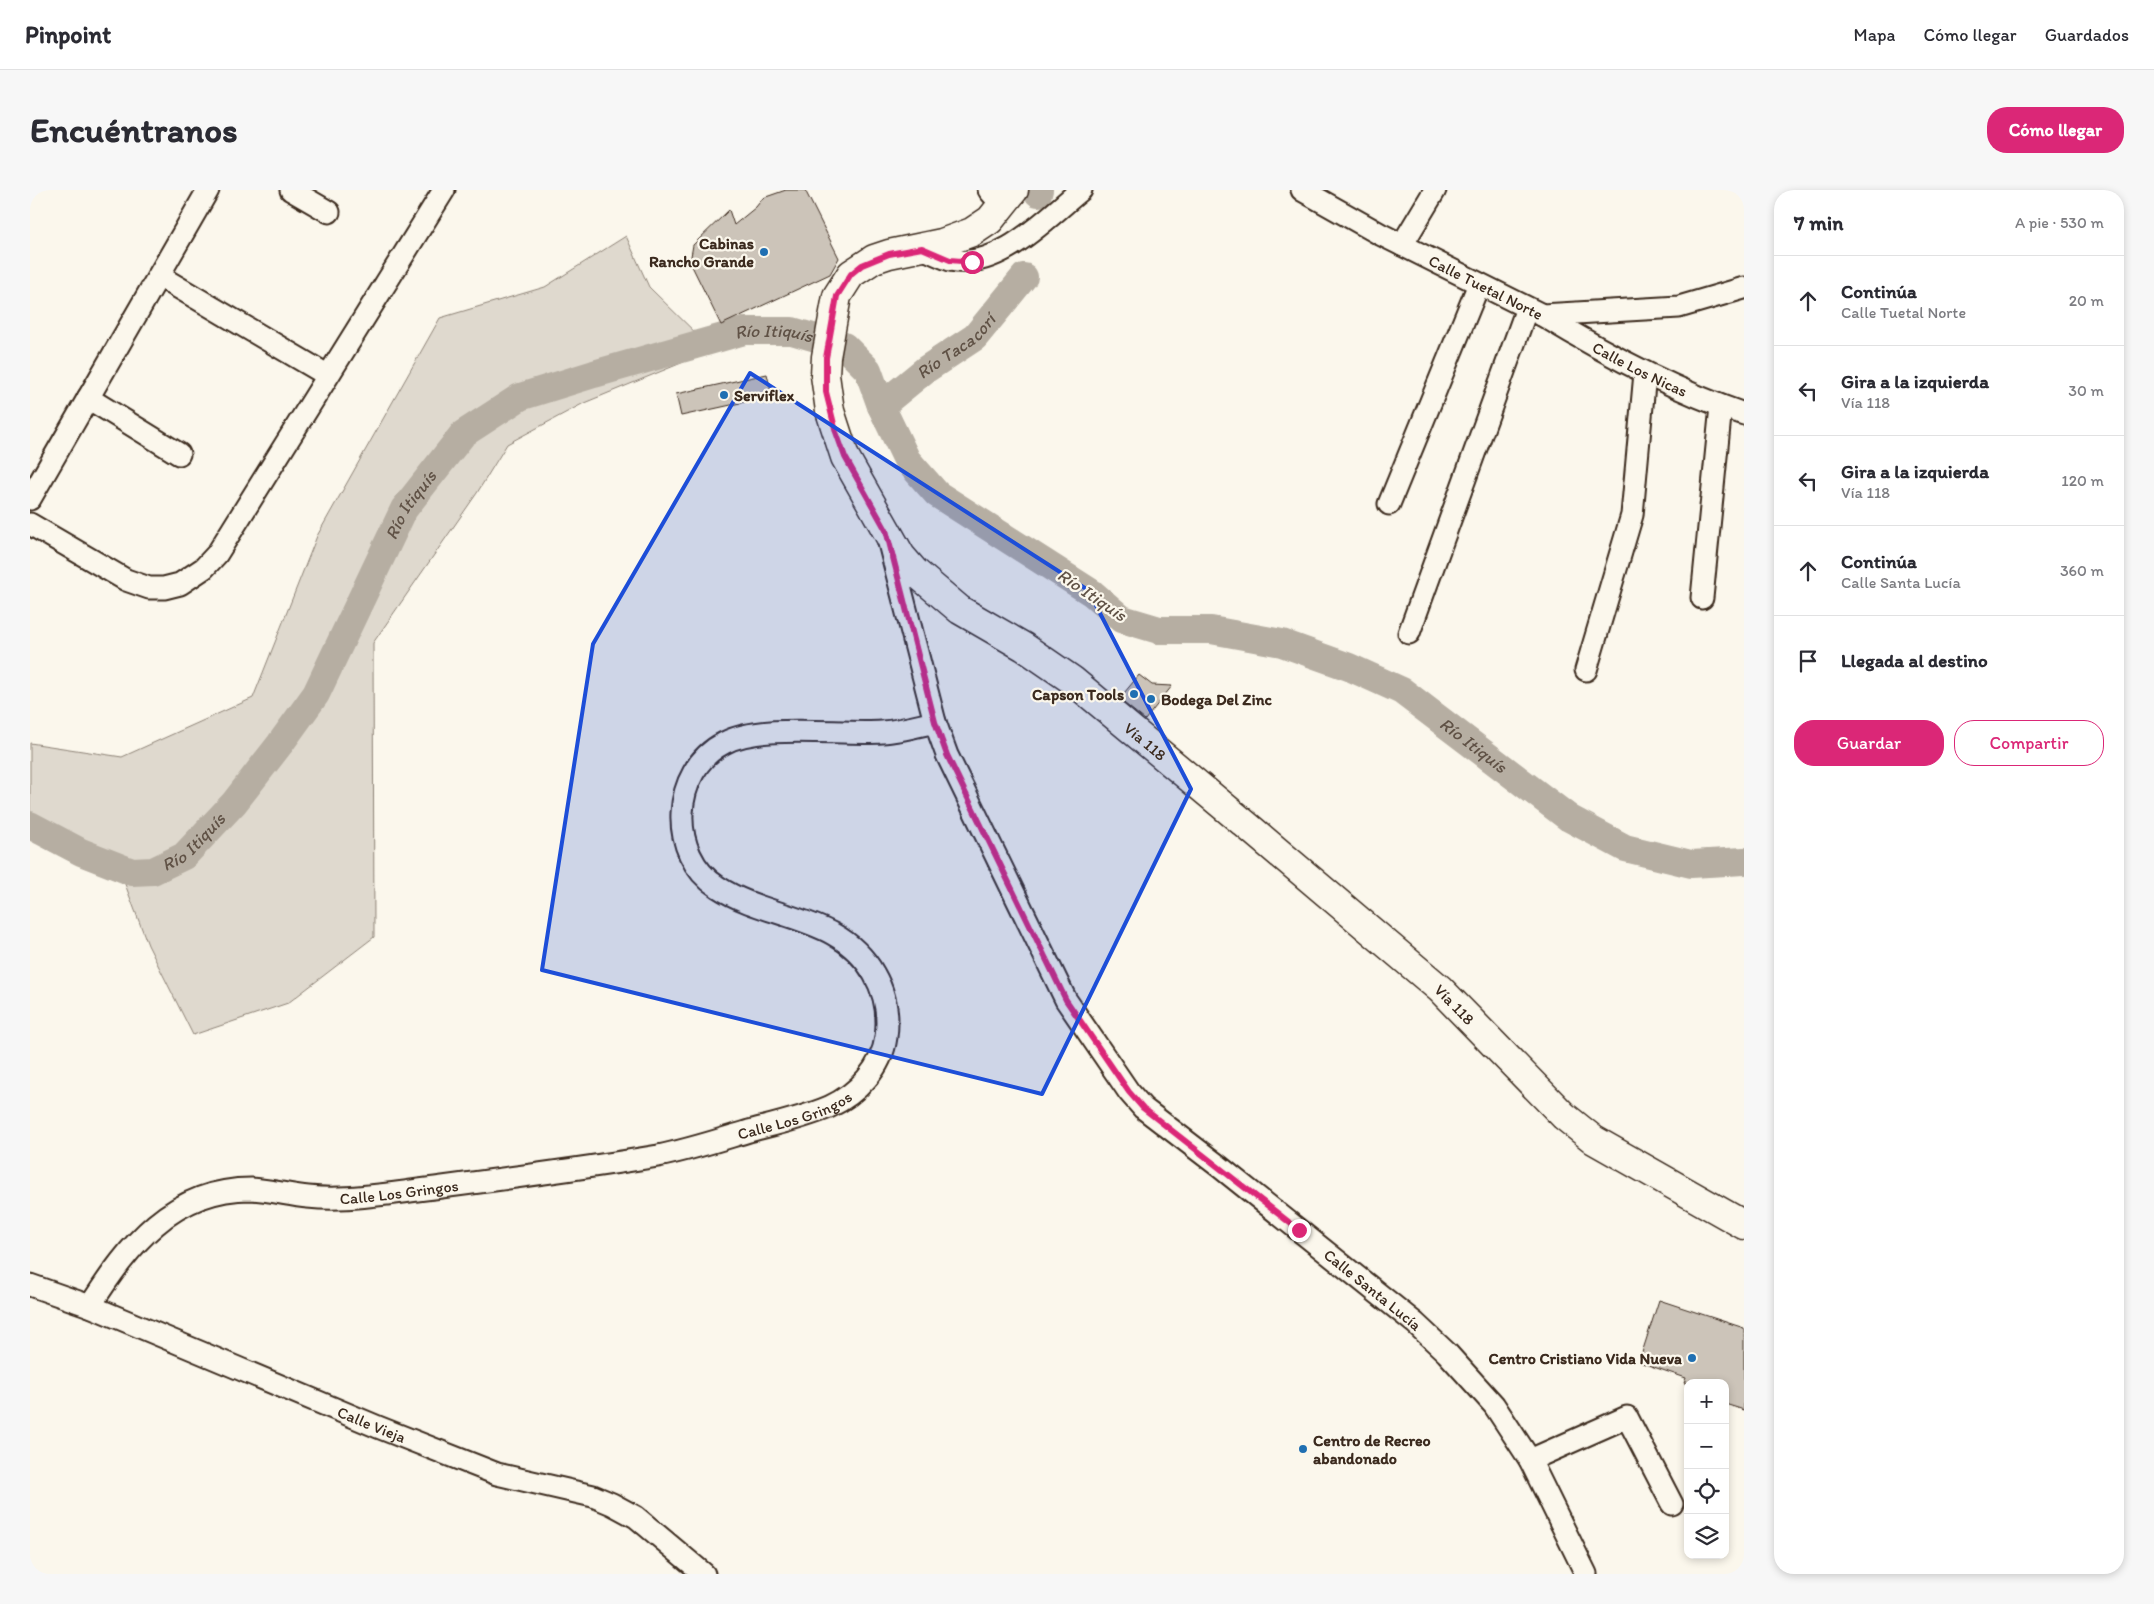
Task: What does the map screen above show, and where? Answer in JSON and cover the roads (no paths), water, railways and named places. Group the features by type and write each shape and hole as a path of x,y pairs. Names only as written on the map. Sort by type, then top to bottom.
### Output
{"main road":[{"name":"Vía 118","path":"1002,195 990,220 972,232 958,239 889,254 862,265 851,274 837,296 826,358 826,392 836,432 845,457 901,556 914,571 960,610 1024,647 1072,680 1251,829 1440,989 1564,1116 1594,1140 1744,1225"}],"street":[{"path":"30,499 208,190"},
{"path":"291,190 329,212"},
{"path":"30,524 137,585 164,588 180,584 204,568 217,554 444,190"},
{"path":"922,248 950,260 972,262 992,256 1012,247 1081,190"},
{"name":"Calle Tuetal Norte","path":"1302,190 1402,245 1535,312 1679,307 1744,288"},
{"path":"1402,245 1435,190"},
{"path":"159,276 327,375"},
{"path":"1389,504 1479,284"},
{"path":"1408,633 1535,312"},
{"name":"Calle Los Nicas","path":"1535,312 1646,373 1744,414"},
{"path":"1586,670 1632,515 1646,373"},
{"path":"88,398 179,454"},
{"path":"1702,598 1721,406"},
{"name":"Calle Santa Lucía","path":"886,530 935,722 951,763 1066,1000 1129,1092 1143,1108 1416,1323 1447,1353 1494,1405 1530,1460 1586,1574"},
{"path":"904,604 910,595 920,590 937,592"},
{"name":"Calle Los Gringos","path":"90,1306 132,1246 154,1225 178,1208 207,1194 252,1189 310,1197 348,1198 648,1157 684,1150 811,1114 847,1097 872,1072 885,1045 888,1025 886,1003 879,982 868,962 851,944 832,931 737,897 715,886 698,869 689,853 684,836 682,816 684,795 697,766 708,754 722,744 739,736 760,733 881,732 935,722"},
{"name":"Calle Vieja","path":"30,1285 90,1306 378,1427 497,1474 585,1494 612,1504 636,1517 704,1574"},
{"path":"1530,1460 1627,1417 1672,1504"}],"waterway":[{"name":"Río Tacacorí","path":"881,406 925,370 975,337 1024,277"},
{"name":"Río Itiquís","path":"30,825 81,852 132,872 153,871 184,856 234,803 316,694 404,509 463,434 520,397 744,331 792,331 844,346 868,370 881,406 907,460 937,494 1092,593 1122,619 1159,630 1211,630 1282,643 1349,667 1402,691 1569,818 1625,848 1691,864 1744,861"}],"place":[{"name":"Cabinas Rancho Grande","path":"764,252"},
{"name":"Serviflex","path":"724,395"},
{"name":"Capson Tools","path":"1134,694"},
{"name":"Bodega Del Zinc","path":"1151,699"},
{"name":"Centro Cristiano Vida Nueva","path":"1692,1358"},
{"name":"Centro de Recreo abandonado","path":"1303,1449"}]}
